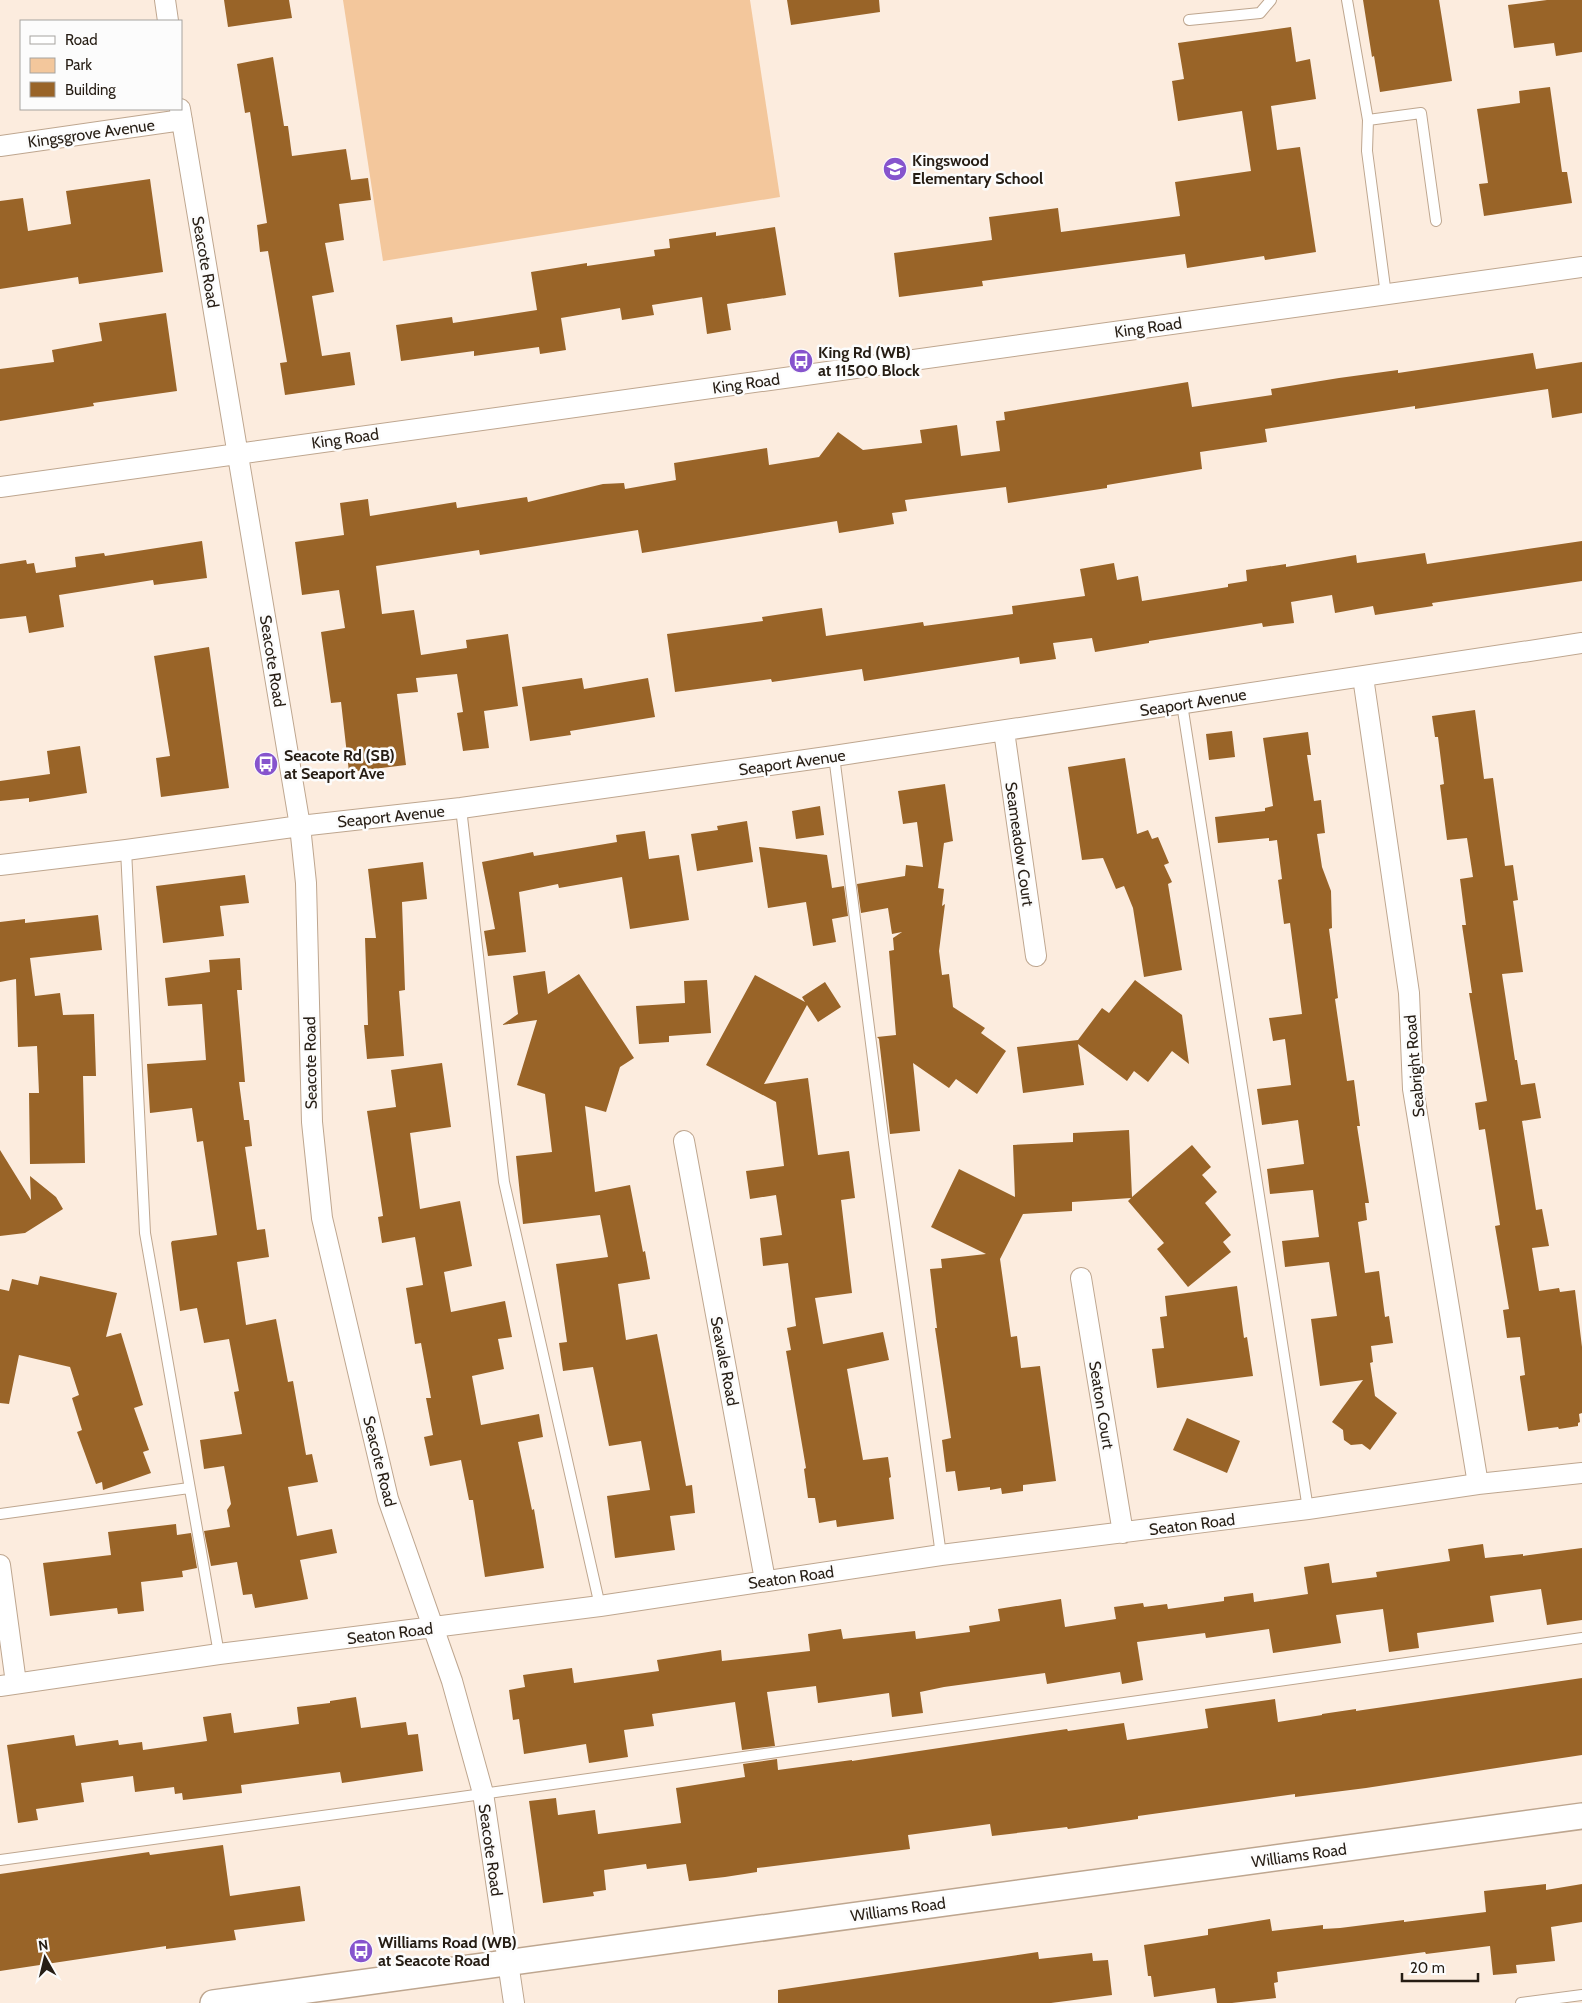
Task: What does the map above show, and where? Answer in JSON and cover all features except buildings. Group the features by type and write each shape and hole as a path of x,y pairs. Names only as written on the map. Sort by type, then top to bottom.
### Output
{"street":[{"path":"165,0 168,20"},
{"name":"Kingsgrove Avenue","path":"0,146 181,114"},
{"name":"Seacote Road","path":"181,114 300,826 306,883 312,1122 322,1218 388,1499 452,1680 483,1793 514,2003"},
{"name":"King Road","path":"0,487 1582,267"},
{"name":"Seaport Avenue","path":"0,865 300,826 461,808 834,756 1582,643"},
{"name":"Seabright Road","path":"1364,677 1409,993 1413,1089 1478,1484"},
{"name":"Seameadow Court","path":"1004,731 1036,956"},
{"name":"Seavale Road","path":"684,1141 765,1580"},
{"name":"Seaton Court","path":"1081,1278 1123,1533"},
{"name":"Seaton Road","path":"8,1684 219,1654 600,1606 941,1555 1308,1509 1478,1484 1582,1473"},
{"path":"0,1565 8,1684"},
{"name":"Williams Road","path":"213,2003 1582,1816"}],"lane":[{"path":"1189,20 1260,13 1271,0"},
{"path":"1347,0 1368,120 1367,151 1386,295"},
{"path":"1368,120 1421,113 1436,221"},
{"path":"1182,704 1308,1509"},
{"path":"834,756 884,1144 941,1555"},
{"path":"461,808 504,1182 600,1606"},
{"path":"126,850 145,1233 219,1654"},
{"path":"0,1514 189,1488"},
{"path":"0,1860 1582,1638"},
{"path":"1522,2003 1582,1995"}],"green space":[{"path":"343,0 750,0 780,197 383,261"}],"place":[{"name":"Kingswood Elementary School","path":"895,169"},
{"name":"King Rd (WB) at 11500 Block","path":"801,361"},
{"name":"Seacote Rd (SB) at Seaport Ave","path":"266,764"},
{"name":"Williams Road (WB) at Seacote Road","path":"361,1951"}]}
